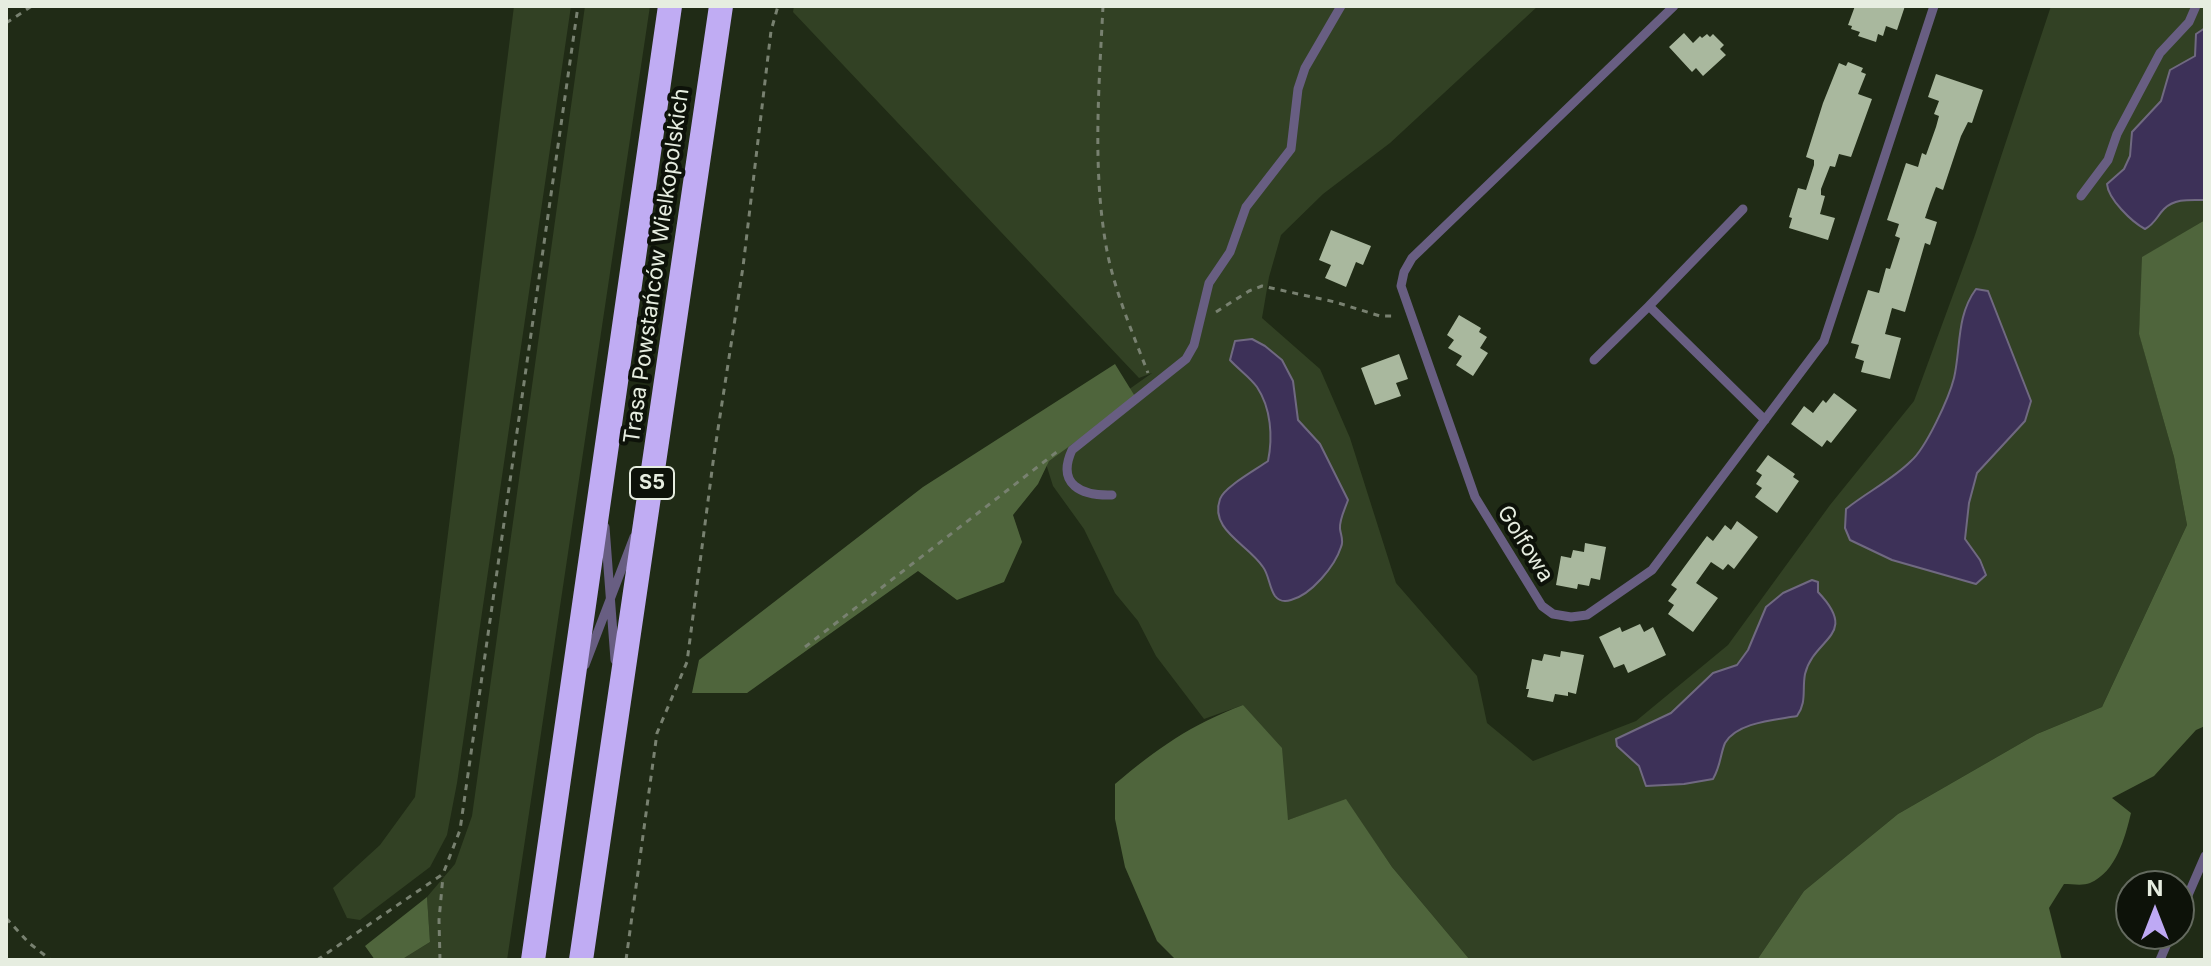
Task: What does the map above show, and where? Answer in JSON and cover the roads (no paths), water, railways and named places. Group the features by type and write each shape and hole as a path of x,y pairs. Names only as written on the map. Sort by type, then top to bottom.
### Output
{"highway":[{"name":"Trasa Powstańców Wielkopolskich","path":"533,960 670,6"},
{"name":"Trasa Powstańców Wielkopolskich","path":"581,960 721,6"}],"lane":[{"path":"1112,495 1085,494 1074,486 1068,474 1067,461 1072,450 1186,359 1194,345 1209,283 1230,252 1246,207 1291,149 1298,89 1305,68 1341,6"},
{"name":"Golfowa","path":"1674,6 1412,258 1401,286 1475,497 1528,587 1542,606 1553,614 1571,617 1587,615 1652,570 1824,341 1934,6"},
{"path":"2081,196 2108,160 2117,134 2160,53 2189,22 2196,6"},
{"path":"1594,360 1743,209"},
{"path":"1649,306 1765,420"},
{"path":"602,481 619,711"},
{"path":"571,704 652,489"},
{"path":"2195,879 2205,856"}]}
